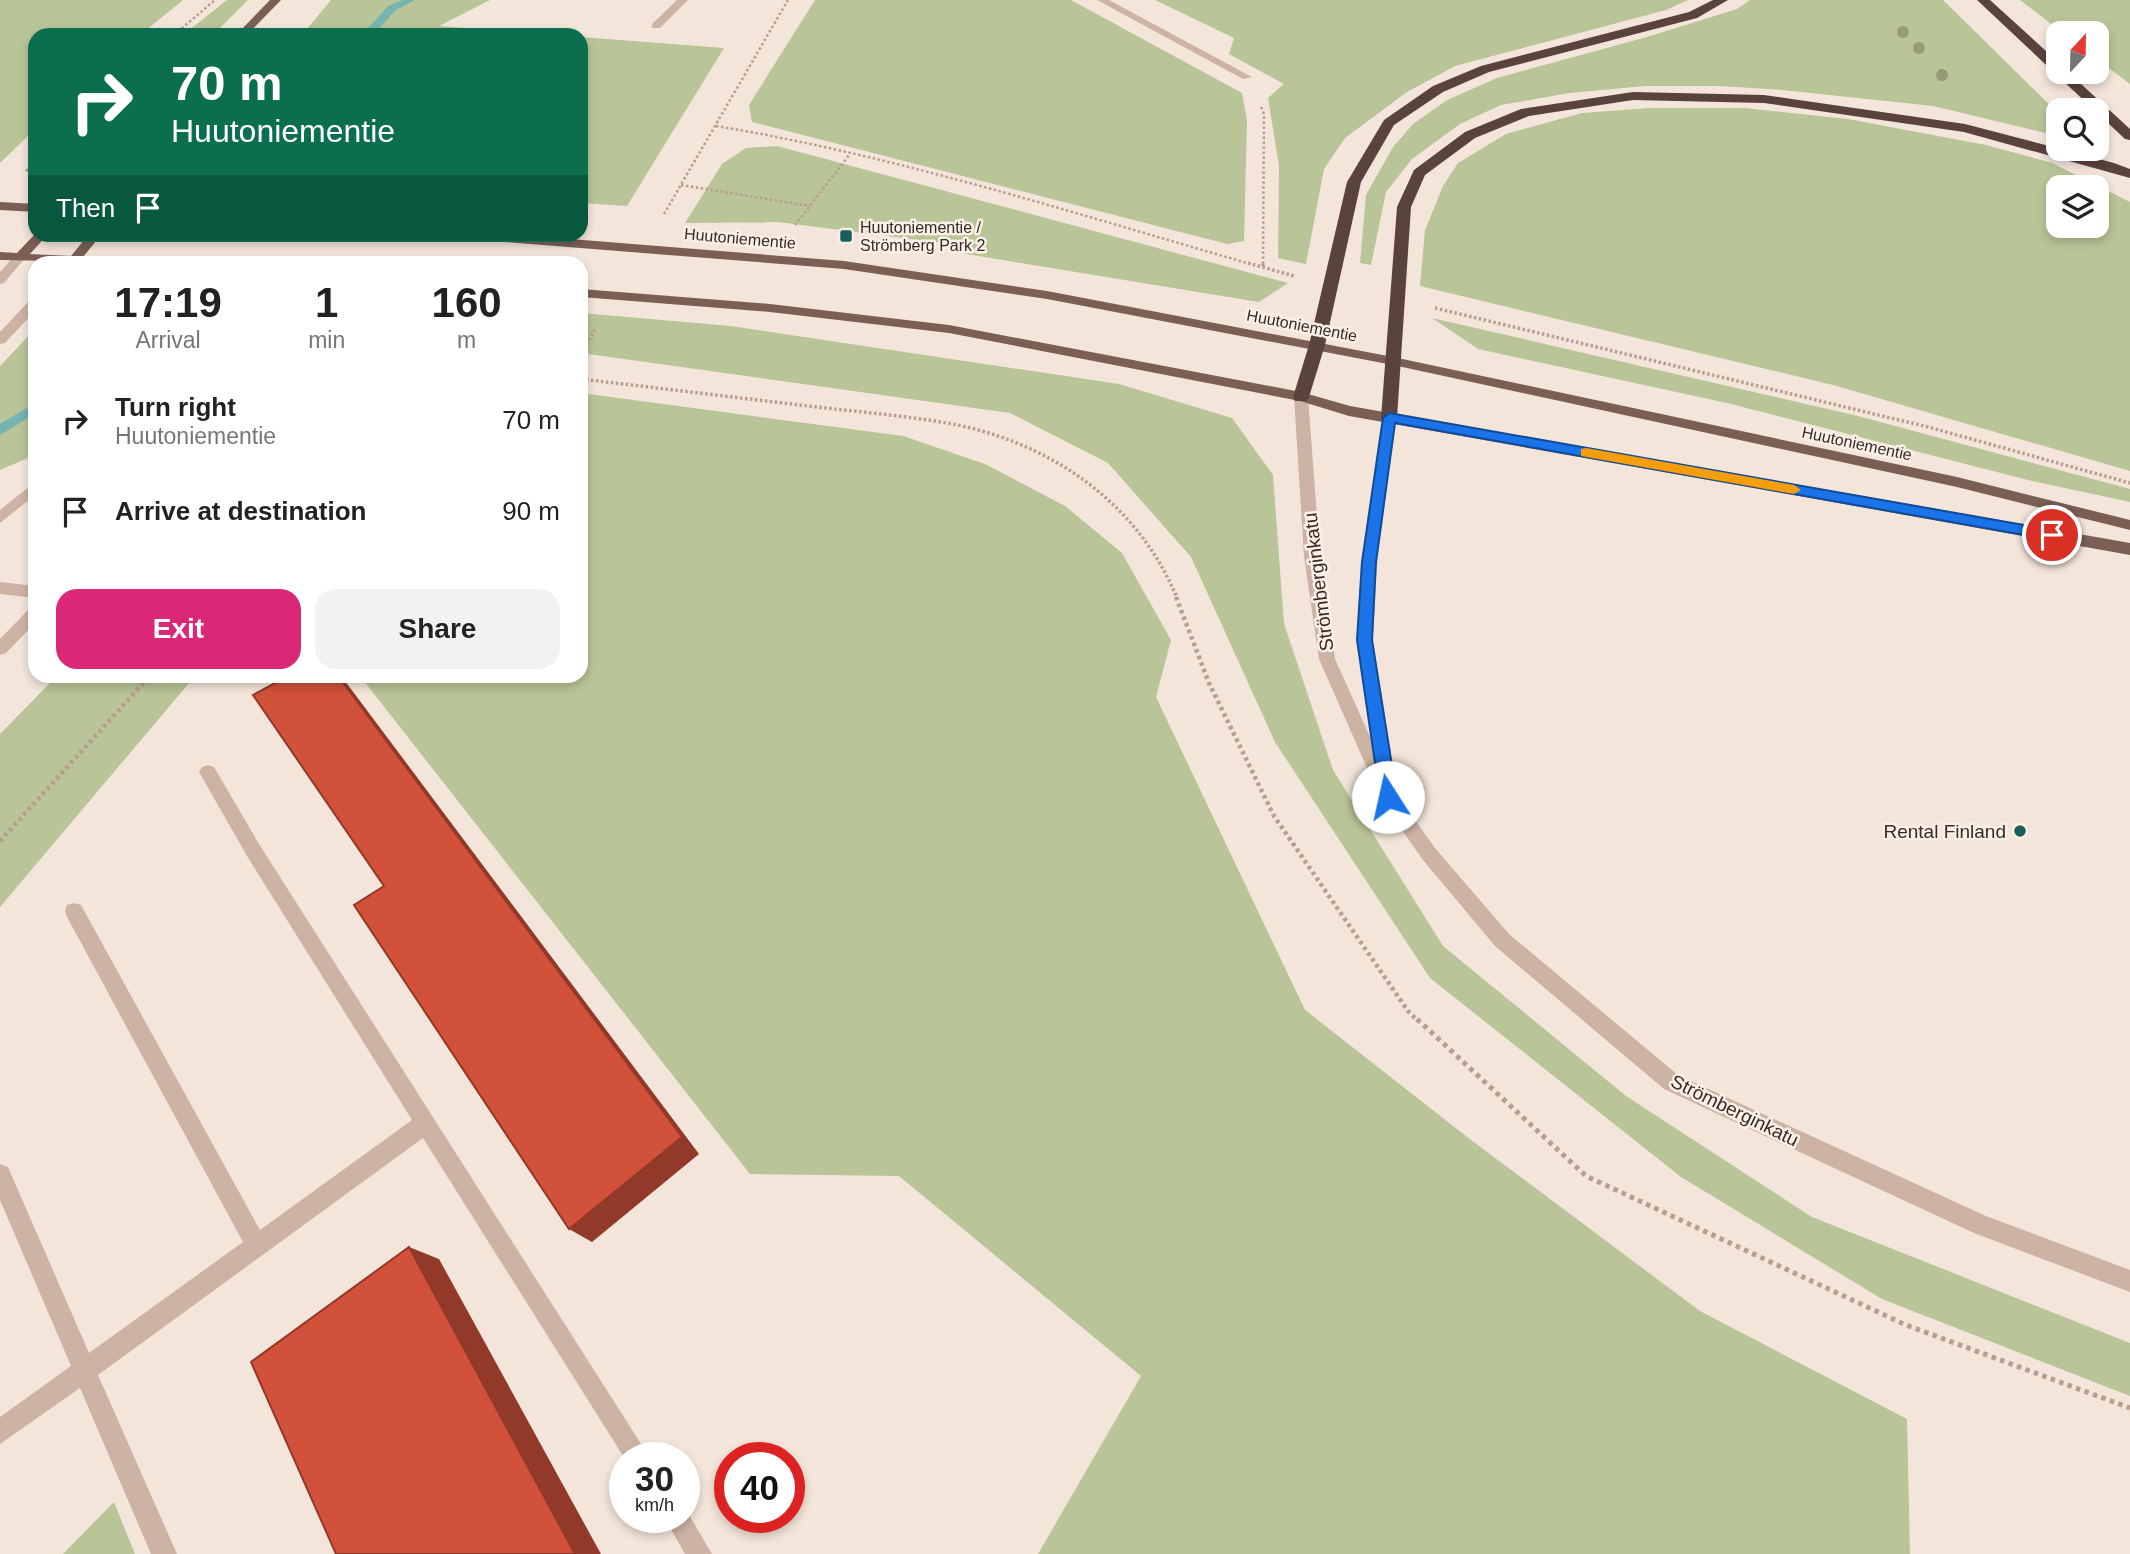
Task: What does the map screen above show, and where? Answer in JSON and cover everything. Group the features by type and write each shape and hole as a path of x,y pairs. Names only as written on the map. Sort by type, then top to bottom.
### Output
{"highway":[{"path":"1301,397 1317,345 1354,182 1390,123 1438,89 1485,69 1693,15 1722,0"},
{"path":"1983,0 2046,59"},
{"path":"2073,84 2130,136"},
{"path":"1389,418 1404,207 1419,173 1470,135 1526,112 1633,96 1763,99 1965,128 2130,174"}],"main road":[{"path":"248,28 273,4"},
{"path":"256,28 273,4"},
{"path":"0,206 28,208"},
{"path":"20,257 34,242"},
{"path":"77,256 89,242"},
{"name":"Huutoniementie","path":"555,242 844,265 1047,295 1393,361 1957,482 2130,525"},
{"path":"0,256 28,258"},
{"path":"588,294 770,308 949,329 1301,397 1349,411 2130,549"}],"street":[{"path":"656,26 683,0"},
{"path":"1102,0 1247,77"},
{"path":"0,280 20,257"},
{"path":"0,340 28,310"},
{"name":"Strömberginkatu","path":"1301,397 1312,557 1327,659 1388,797 1429,854 1502,940 1671,1082 1982,1225 2130,1281"},
{"name":"Strömberginkatu","path":"1388,797 1365,640 1369,562 1389,418"},
{"path":"0,518 28,492"},
{"path":"0,588 28,591"},
{"path":"0,649 28,620"},
{"path":"208,772 253,850 628,1442"},
{"path":"74,911 257,1246"},
{"path":"0,1432 426,1123"},
{"path":"0,1175 164,1554"},
{"path":"686,1533 699,1554"}],"path":[{"path":"182,28 215,0"},
{"path":"661,219 789,0"},
{"path":"1247,77 1264,114 1263,266"},
{"path":"792,229 850,154"},
{"path":"681,185 810,206"},
{"path":"588,341 600,321"},
{"path":"588,380 943,422 1007,440 1060,463 1108,498 1144,536 1175,594 1209,683 1274,816 1408,1010 1586,1176 1906,1325 2130,1408"},
{"path":"0,842 144,683"}],"green space":[{"path":"0,0 183,0 149,28 28,28 28,136 0,163"},
{"path":"227,0 248,0 220,28 192,28"},
{"path":"331,0 490,0 439,26 465,28 308,28"},
{"path":"815,0 1071,0 1242,93 1247,120 1244,241 1227,244 752,122 749,105"},
{"path":"1155,0 1688,0 1666,10 1455,66 1407,92 1345,138 1324,169 1306,264 1278,258 1279,166 1268,98 1284,84 1229,54 1234,38"},
{"path":"1750,0 1943,0 2046,101 2046,133 1933,106 1719,86 1645,86 1570,93 1501,105 1460,124 1412,159 1386,192 1371,265 1360,263 1366,195 1393,147 1413,124 1447,100 1497,78 1737,9"},
{"path":"2020,0 2130,0 2130,84 2109,68 2109,21 2047,21"},
{"path":"588,38 724,48 627,206 588,203"},
{"path":"1650,108 1744,108 1848,119 1986,145 2052,163 2076,175 2046,175 2046,238 2109,238 2109,192 2130,202 2130,471 1833,385 1420,286 1425,230 1443,186 1458,163 1506,134 1582,113"},
{"path":"777,146 1288,283 1259,302 966,254 942,243 778,222 685,223 722,164 746,148"},
{"path":"588,314 731,326 1119,384 1232,418 1273,475 1284,624 1333,770 1443,946 1626,1096 1812,1217 2130,1343 2130,1396 1882,1299 1681,1177 1430,978 1275,742 1191,557 1108,463 1010,413 588,354"},
{"path":"1432,318 1858,416 2130,489 2130,502 2032,481 1727,403 1478,349"},
{"path":"28,336 28,458 0,470 0,366"},
{"path":"588,394 903,436 985,464 1065,506 1122,553 1171,640 1156,697 1305,1010 1471,1140 1700,1311 1907,1419 1910,1554 1038,1554 1141,1376 899,1176 750,1174 365,683 588,683"},
{"path":"50,683 189,683 0,907 0,734"},
{"path":"114,1502 135,1554 63,1554"}],"building":[{"path":"275,683 343,683 682,1137 569,1229 354,905 384,886 253,695"},
{"path":"409,1247 575,1554 336,1554 251,1362"}],"waterway":[{"path":"373,28 392,8 410,0"},
{"path":"0,430 28,412"}],"slow traffic":[{"path":"1586,453 1794,490"}],"place":[{"name":"Huutoniementie / Strömberg Park 2","path":"846,236"},
{"name":"Rental Finland","path":"2020,831"}],"route":[{"path":"1388,797 1365,640 1369,562 1389,418 2052,535"}]}
